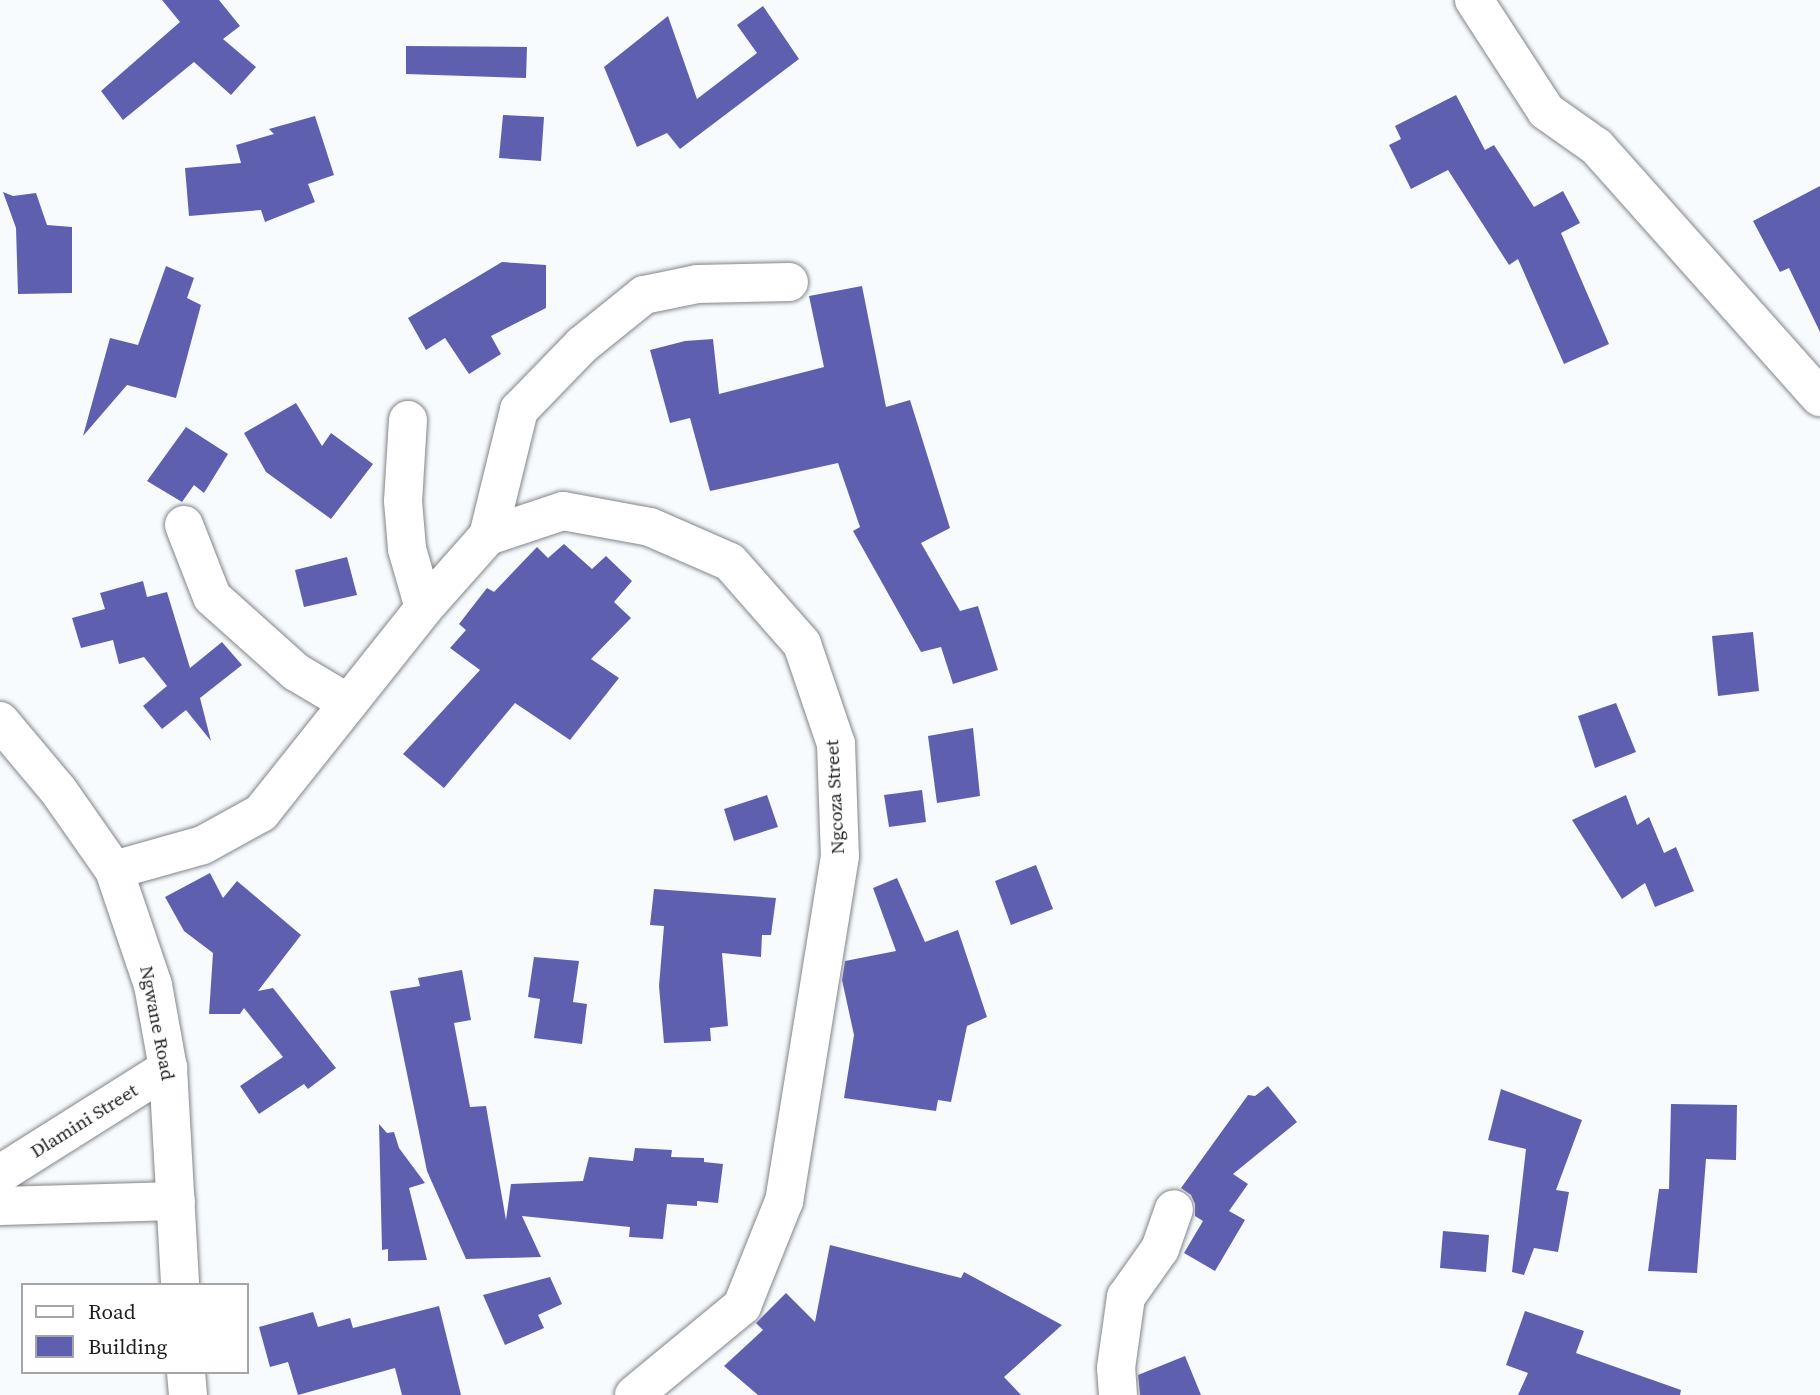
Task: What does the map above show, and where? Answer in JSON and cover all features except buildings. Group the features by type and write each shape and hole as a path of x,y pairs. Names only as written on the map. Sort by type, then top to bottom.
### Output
{"street":[{"path":"1474,0 1546,111 1597,147 1820,397"},
{"path":"488,536 519,410 582,345 644,295 697,284 789,282"},
{"path":"408,420 403,501 407,549 424,608"},
{"name":"Ngcoza Street","path":"114,870 202,845 261,813 424,608 488,536 563,511 650,527 730,562 802,644 836,744 840,856 784,1201 742,1306 634,1395"},
{"path":"184,525 212,597 296,672 348,703"},
{"name":"Ngwane Road","path":"0,721 58,790 114,870 153,985 168,1068 180,1283"},
{"name":"Dlamini Street","path":"0,1174 168,1068"},
{"path":"0,1206 176,1201"},
{"path":"1118,1395 1116,1368 1126,1297 1160,1249 1174,1209"},
{"path":"187,1374 188,1395"}]}
